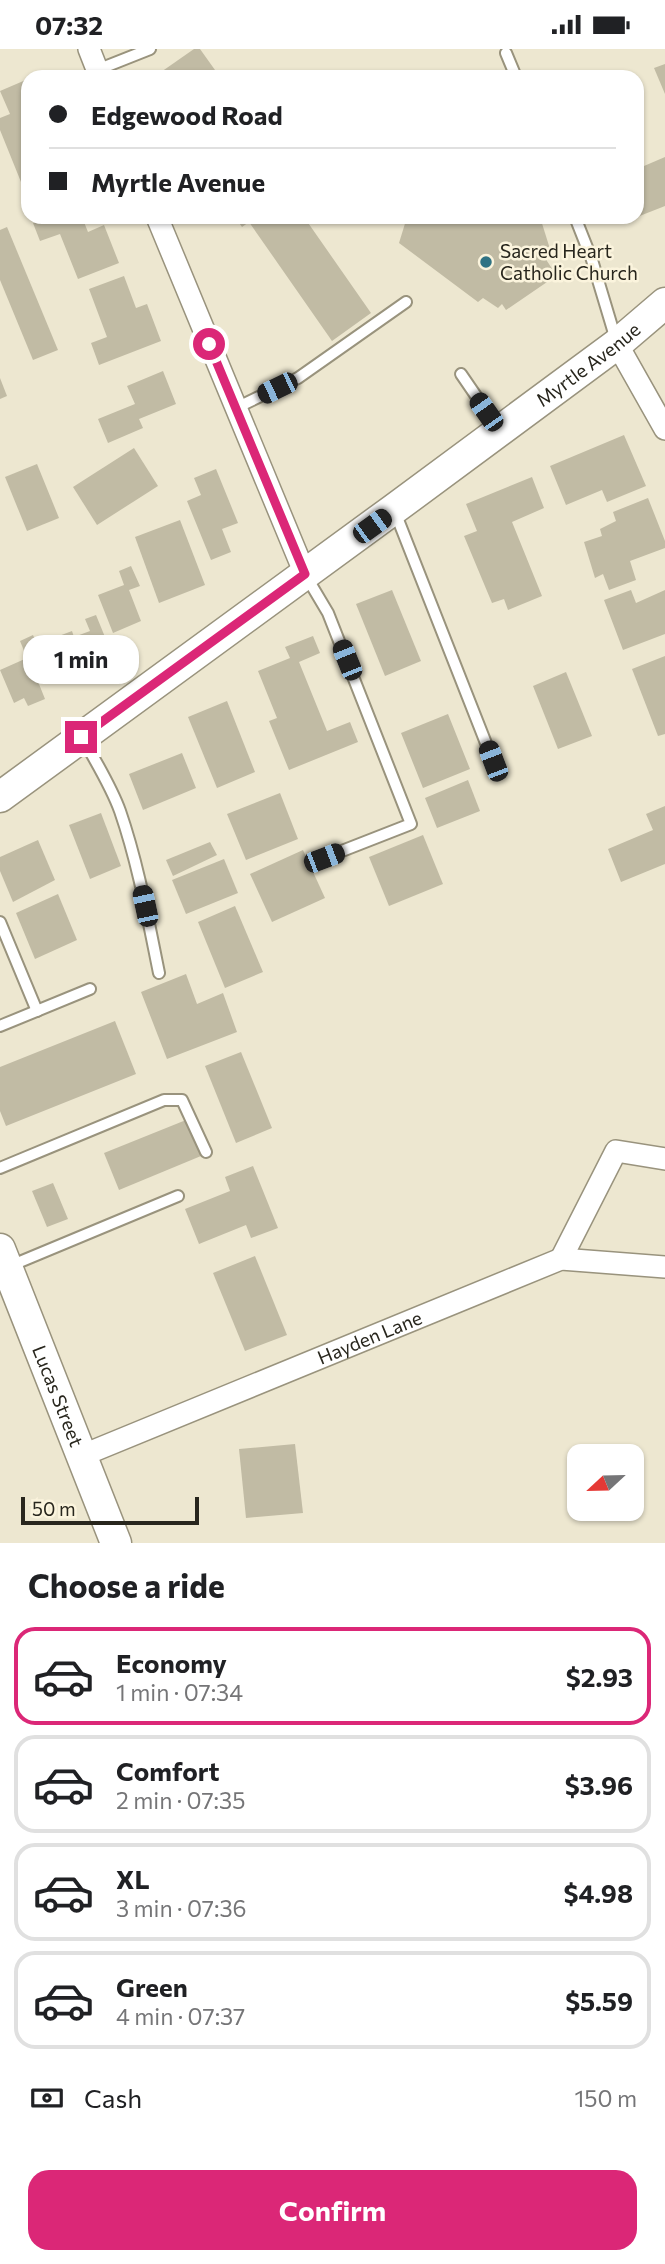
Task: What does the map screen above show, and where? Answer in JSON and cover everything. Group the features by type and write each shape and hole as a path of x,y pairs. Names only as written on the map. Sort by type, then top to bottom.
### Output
{"main road":[{"name":"Myrtle Avenue","path":"0,796 617,344 665,303"},
{"name":"Lucas Street","path":"4,1258 116,1543"}],"street":[{"path":"89,49 97,70"},
{"path":"160,224 305,574"},
{"path":"617,344 665,429"},
{"path":"561,1259 616,1151 665,1159"},
{"name":"Hayden Lane","path":"81,1456 561,1259 665,1267"}],"lane":[{"path":"107,70 150,49"},
{"path":"506,53 513,70"},
{"path":"578,224 592,260 617,344"},
{"path":"236,408 298,378 406,302"},
{"path":"460,374 499,430"},
{"path":"394,509 493,761"},
{"path":"305,574 328,613 411,824 324,858"},
{"path":"81,737 102,771 120,809 141,883 159,973"},
{"path":"0,922 37,1011"},
{"path":"0,1027 90,989"},
{"path":"0,1168 164,1100 181,1100 206,1152"},
{"path":"4,1258 178,1196"}],"building":[{"path":"194,49 200,49 215,70 164,70"},
{"path":"665,64 665,94 654,68"},
{"path":"21,82 21,182 0,130 0,118 10,114 0,91"},
{"path":"665,157 665,206 644,214 644,166"},
{"path":"33,224 85,224 88,232 104,225 119,263 78,279 60,234 40,241"},
{"path":"250,224 309,224 371,313 332,341"},
{"name":"Sacred Heart Catholic Church","path":"405,224 542,224 550,249 543,255 553,270 546,274 550,280 506,310 502,304 498,308 483,298 478,302 399,243"},
{"path":"7,227 58,350 33,360 0,280 0,230"},
{"path":"124,276 136,308 147,304 161,341 99,365 91,343 107,337 89,289"},
{"path":"163,371 176,404 139,419 143,428 108,443 98,419 135,404 127,386"},
{"path":"0,378 7,396 0,399"},
{"path":"624,435 646,486 607,502 602,490 566,505 550,466"},
{"path":"134,448 158,486 97,525 73,487"},
{"path":"37,464 59,518 27,531 5,477"},
{"path":"216,469 238,523 222,529 231,552 211,560 187,501 201,495 194,478"},
{"path":"532,477 544,508 512,522 542,596 508,610 504,599 492,603 464,536 477,531 466,504"},
{"path":"648,498 665,541 665,548 630,561 636,580 609,590 603,574 595,578 584,542 602,536 600,529 616,521 613,512"},
{"path":"180,520 205,585 159,603 135,537"},
{"path":"131,566 140,586 129,590 141,621 113,633 98,595 124,585 119,571"},
{"path":"392,590 421,661 385,676 356,604"},
{"path":"631,590 636,603 665,590 665,634 623,650 604,600"},
{"path":"96,615 105,637 95,641 101,657 86,663 88,668 65,676 51,639 72,631 74,637 90,631 85,619"},
{"path":"33,635 43,658 31,664 45,699 28,706 24,698 14,703 0,670 27,658 20,641"},
{"path":"313,636 320,653 299,662 327,731 350,722 358,742 289,770 269,721 277,718 258,671 290,658 285,647"},
{"path":"665,656 665,734 658,736 632,669"},
{"path":"566,672 592,736 558,749 533,686"},
{"path":"227,701 255,772 217,788 188,717"},
{"path":"448,714 470,769 423,788 401,733"},
{"path":"182,753 196,788 143,810 129,774"},
{"path":"468,780 480,811 437,828 425,798"},
{"path":"280,793 298,839 246,860 227,814"},
{"path":"665,806 665,864 621,882 608,849 653,830 646,814"},
{"path":"101,813 121,866 90,879 69,825"},
{"path":"423,835 443,884 389,906 369,857"},
{"path":"38,840 55,880 13,902 0,871 0,857"},
{"path":"210,842 217,855 173,876 166,860"},
{"path":"303,850 325,898 272,922 250,874"},
{"path":"224,859 238,893 186,914 172,880"},
{"path":"58,894 77,940 35,959 16,913"},
{"path":"235,906 263,972 225,988 198,922"},
{"path":"186,974 197,1004 223,993 237,1032 167,1059 141,992"},
{"path":"115,1021 136,1074 6,1126 0,1111 0,1067"},
{"path":"241,1052 272,1128 236,1143 205,1066"},
{"path":"186,1120 201,1156 119,1190 104,1153"},
{"path":"253,1166 278,1228 251,1238 246,1225 199,1244 185,1209 230,1191 225,1177"},
{"path":"53,1183 68,1219 47,1227 32,1191"},
{"path":"255,1256 287,1335 245,1351 213,1273"},
{"path":"295,1444 303,1513 246,1518 239,1449"}],"place":[{"name":"Sacred Heart Catholic Church","path":"486,262"}],"route":[{"path":"81,737 305,574 209,344"}]}
